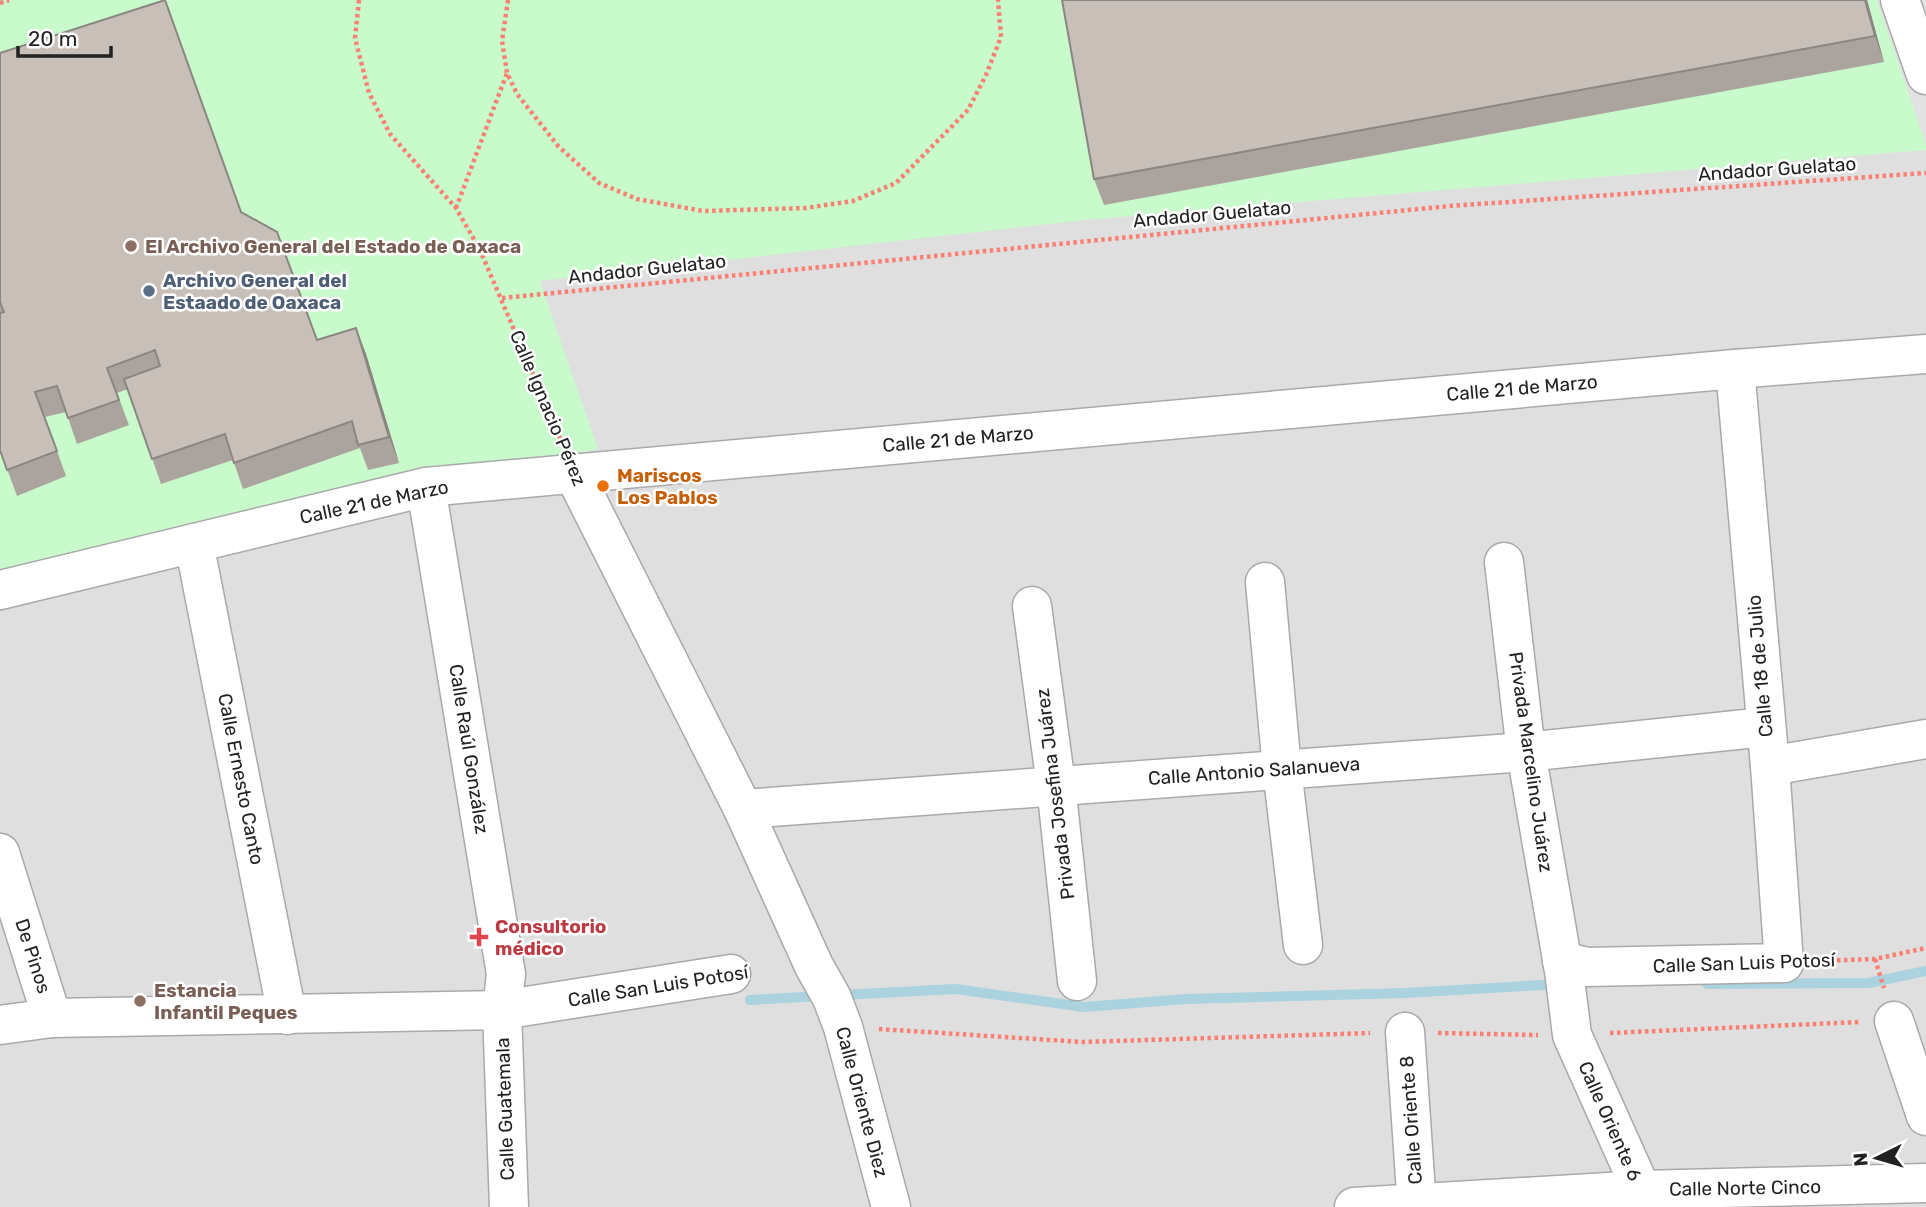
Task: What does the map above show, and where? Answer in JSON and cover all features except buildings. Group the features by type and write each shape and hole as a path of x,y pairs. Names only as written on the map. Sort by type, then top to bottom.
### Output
{"street":[{"path":"1900,0 1926,75"},
{"name":"Calle 21 de Marzo","path":"0,590 426,487 1926,354"},
{"name":"Calle 18 de Julio","path":"1735,369 1770,765 1784,962"},
{"name":"Calle Ignacio Pérez","path":"574,474 743,809 825,986"},
{"name":"Calle Raúl González","path":"426,487 506,974 502,1010"},
{"name":"Calle Ernesto Canto","path":"194,542 287,1015"},
{"name":"Privada Marcelino Juárez","path":"1504,562 1526,752 1563,966 1570,1024"},
{"path":"1265,582 1282,769 1303,945"},
{"name":"Privada Josefina Juárez","path":"1031,606 1056,785 1077,981"},
{"name":"Calle Antonio Salanueva","path":"743,809 1526,752 1765,727"},
{"path":"1770,765 1926,739"},
{"name":"De Pinos","path":"0,853 52,1018"},
{"name":"Calle San Luis Potosí","path":"1563,966 1784,962"},
{"name":"Calle San Luis Potosí","path":"0,1025 52,1018 502,1010 731,974"},
{"name":"Calle Oriente Diez","path":"825,986 843,1027 891,1207"},
{"name":"Calle Guatemala","path":"502,1010 509,1207"},
{"path":"1894,1021 1926,1116"},
{"name":"Calle Oriente 6","path":"1570,1024 1645,1199"},
{"name":"Calle Oriente 8","path":"1405,1032 1417,1205"},
{"name":"Calle Norte Cinco","path":"1354,1207 1645,1199 1926,1183"}],"path":[{"path":"0,3 9,0"},
{"name":"Calle Ignacio Pérez","path":"359,0 355,38 369,93 390,134 456,208 480,250 574,474"},
{"path":"508,0 502,41 507,73 517,94 558,146 599,183 637,200 703,211 806,208 853,201 895,183 968,110 1001,37 998,0"},
{"path":"456,208 507,73"},
{"name":"Andador Guelatao","path":"502,298 1450,206 1926,173"},
{"name":"Calle San Luis Potosí","path":"1784,962 1875,959 1926,948"}],"shaded area":[{"path":"0,0 1926,0 1926,1207 0,1207"},
{"path":"1877,0 1926,0 1926,144"}],"green space":[{"path":"0,0 1877,0 1926,150 1085,220 540,281 598,449 0,583"}],"waterway":[{"path":"1707,984 1869,983 1926,971"},
{"path":"841,995 955,989 1084,1007 1186,999 1405,993 1559,984"},
{"path":"750,1000 822,996"}],"place":[{"name":"El Archivo General del Estado de Oaxaca","path":"131,246"},
{"name":"Archivo General del Estaado de Oaxaca","path":"149,291"},
{"name":"Mariscos Los Pablos","path":"603,486"},
{"name":"Consultorio médico","path":"479,937"},
{"name":"Estancia Infantil Peques","path":"140,1001"}]}
